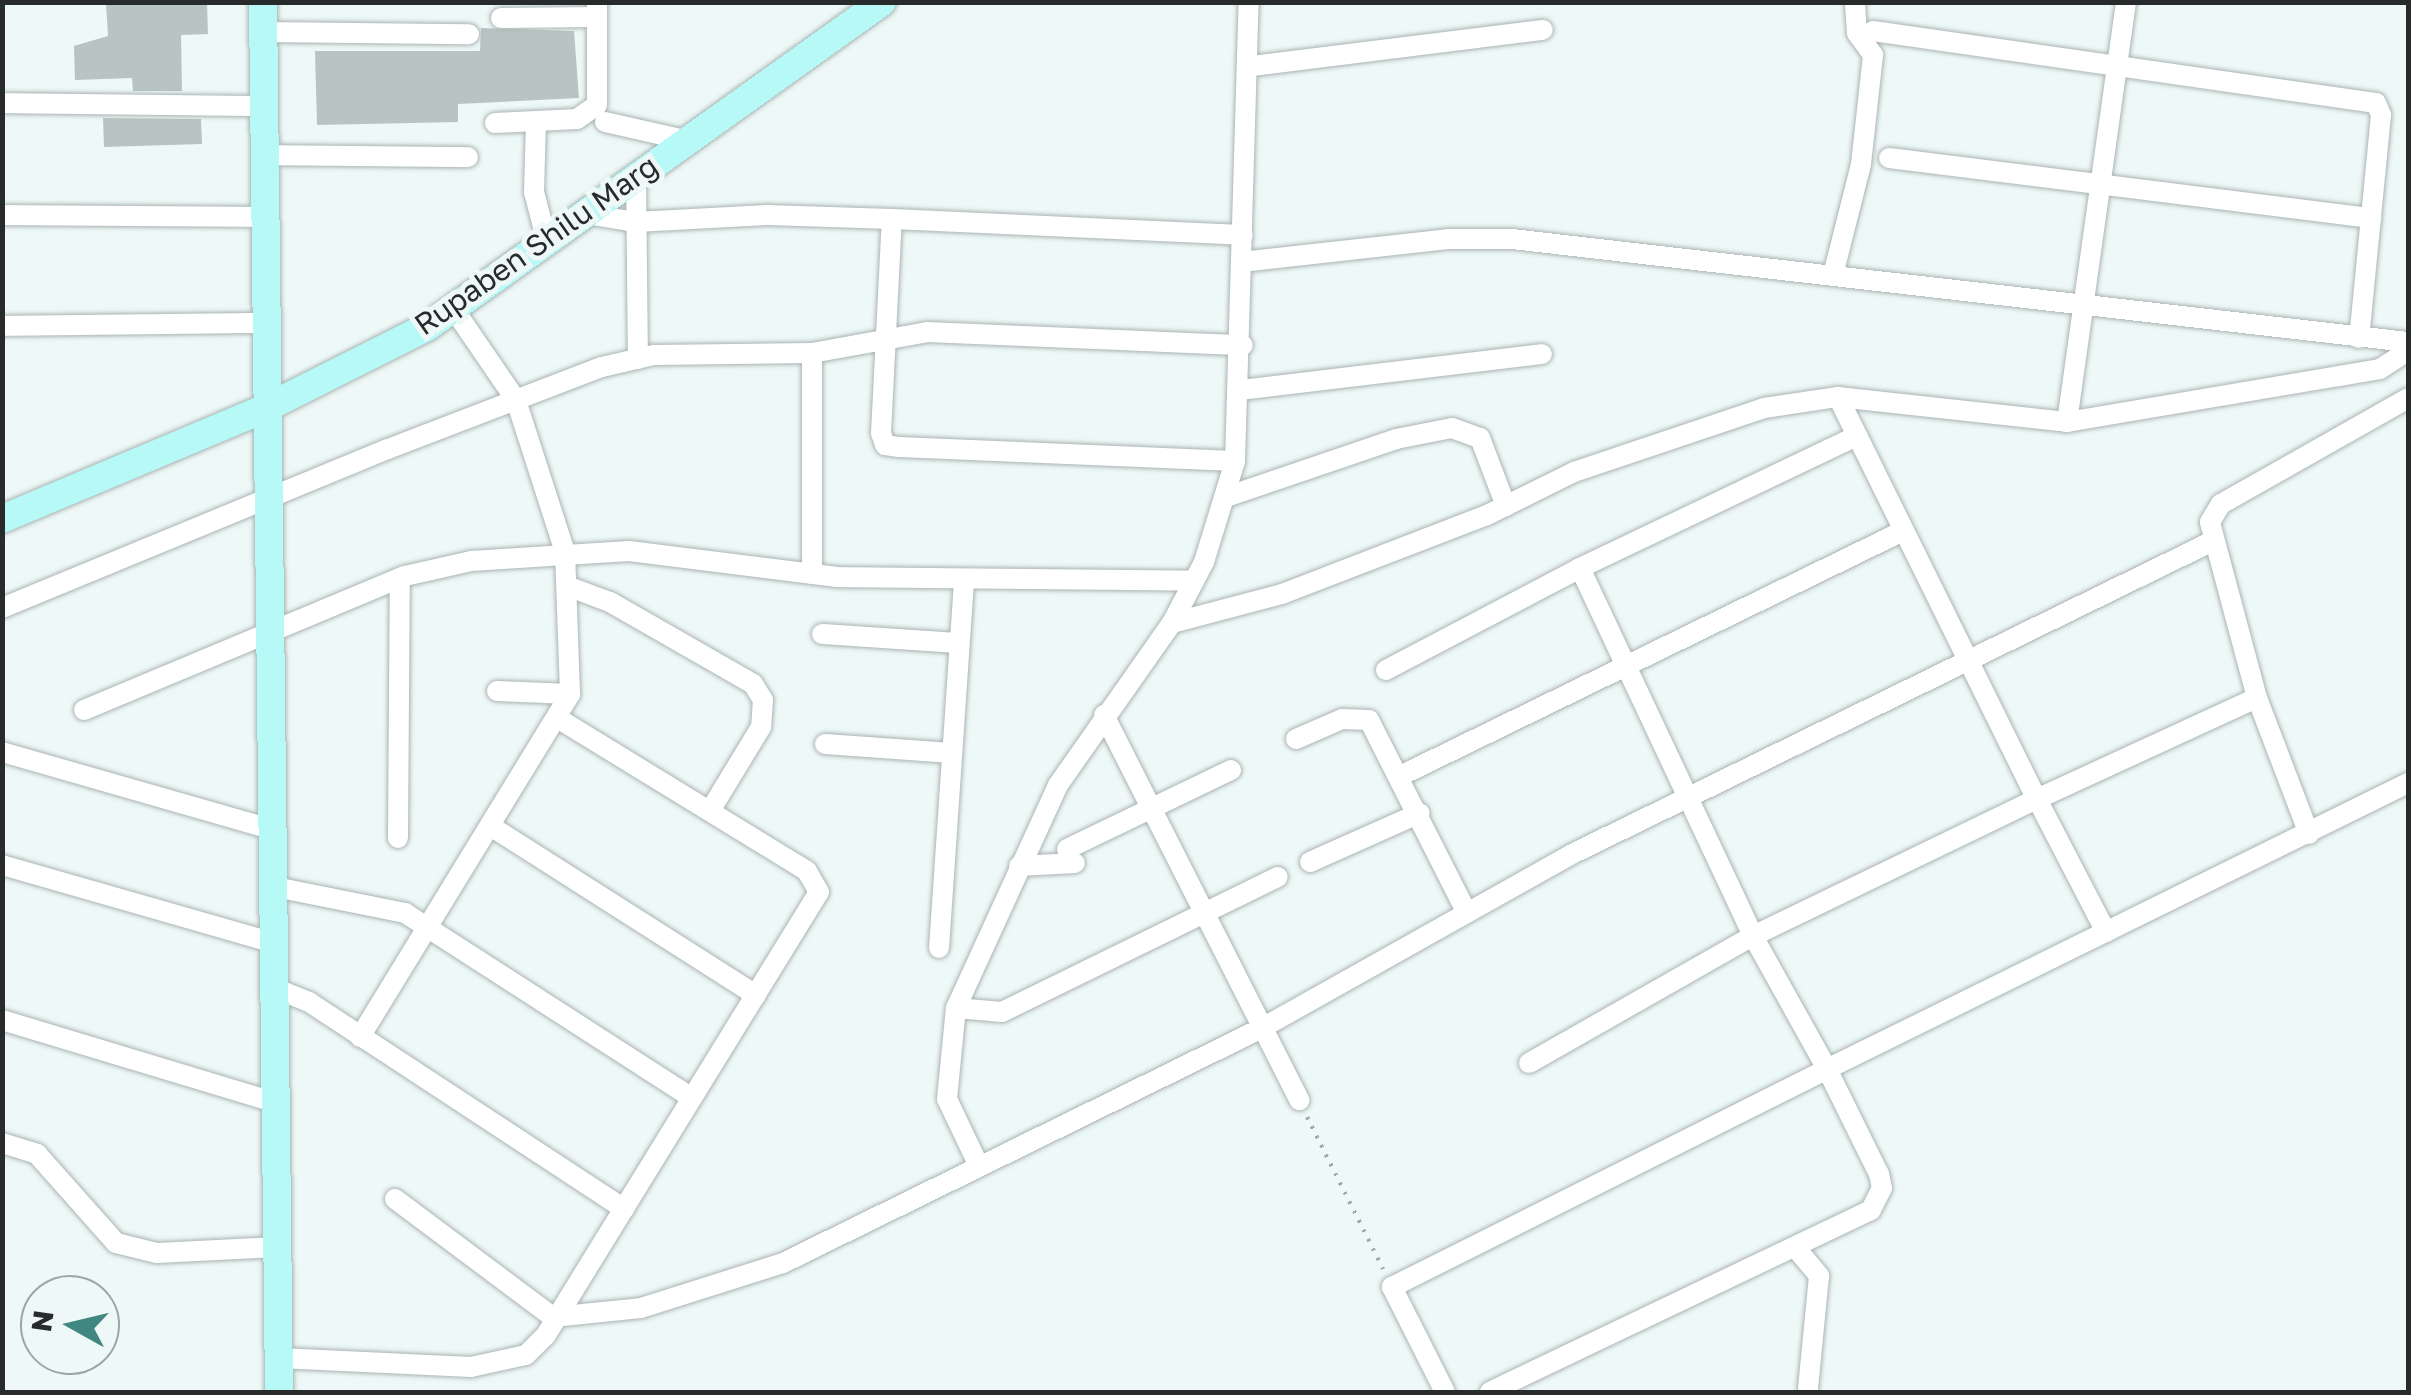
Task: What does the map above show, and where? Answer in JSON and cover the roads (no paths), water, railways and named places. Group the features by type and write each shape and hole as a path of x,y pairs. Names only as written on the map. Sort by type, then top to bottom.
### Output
{"street":[{"path":"263,2 267,630 279,1392"},
{"path":"978,1164 947,1100 956,1008 1058,784 1172,624 1194,581 1226,497 1235,461 1243,344 1241,262 1252,66 1250,2"},
{"path":"1833,275 1861,164 1873,55 1857,33 1855,2"},
{"path":"2066,422 2126,2"},
{"name":"Rupaben Shilu Marg","path":"2,519 266,408 452,308 866,7"},
{"path":"495,123 578,119 597,105 597,10 501,18"},
{"path":"1252,66 1544,30"},
{"path":"1874,31 2376,103 2381,115 2359,338"},
{"path":"263,32 469,34"},
{"path":"2,103 264,106"},
{"path":"536,121 534,192 546,238"},
{"path":"604,122 684,140"},
{"path":"264,155 468,157"},
{"path":"1889,158 2371,218"},
{"path":"636,173 638,359"},
{"path":"580,213 636,222 768,214 1243,235"},
{"path":"2,215 265,217"},
{"path":"892,219 885,445 1235,461"},
{"path":"1241,262 1436,240 1512,239 2408,342"},
{"path":"360,1037 559,718 570,694 565,552 516,400 452,308"},
{"path":"2,326 266,324"},
{"path":"2,608 516,400 638,359 812,353 886,336 1243,344"},
{"path":"1172,624 1282,594 1506,506 1649,444 1764,408 1838,397 2066,422 2380,369 2408,351"},
{"path":"812,353 812,574"},
{"path":"1241,390 1542,354"},
{"path":"1838,397 1966,660 2106,932"},
{"path":"2309,834 2257,698 2211,542 2210,522 2221,504 2408,398"},
{"path":"1226,497 1396,439 1452,428 1480,438 1506,506"},
{"path":"1386,670 1580,568 1857,436"},
{"path":"1402,774 1903,530"},
{"path":"395,1200 557,1317 641,1308 783,1263 1262,1028 1467,913 1686,798 2211,542"},
{"path":"84,710 267,630 400,578 471,561 565,552 629,551 812,574 964,580 1194,581"},
{"path":"1490,1392 1870,1210 1882,1188 1827,1069 1754,936 1686,798 1580,568"},
{"path":"398,838 400,578"},
{"path":"938,948 964,580"},
{"path":"567,586 610,602 753,684 762,700 761,727 710,811"},
{"path":"822,634 960,643"},
{"path":"497,691 570,694"},
{"path":"1529,1064 1754,936 2257,698"},
{"path":"1104,715 1298,1100"},
{"path":"279,1358 502,1365 526,1355 557,1317 814,904 817,880 559,718"},
{"path":"1296,739 1342,720 1370,720 1402,774 1467,913"},
{"path":"825,744 952,753"},
{"path":"2,752 270,829"},
{"path":"1019,866 1071,856 1150,806 1231,770"},
{"path":"1445,1392 1392,1287 2408,783"},
{"path":"1310,862 1420,813"},
{"path":"492,827 756,995"},
{"path":"2,866 271,942"},
{"path":"956,1008 1002,1012 1278,877"},
{"path":"270,886 381,904 430,927 692,1098"},
{"path":"272,987 309,1002 624,1208"},
{"path":"2,1020 274,1102"},
{"path":"2,1143 37,1154 116,1243 157,1253 277,1247"},
{"path":"1795,1247 1819,1276 1808,1388"}]}
